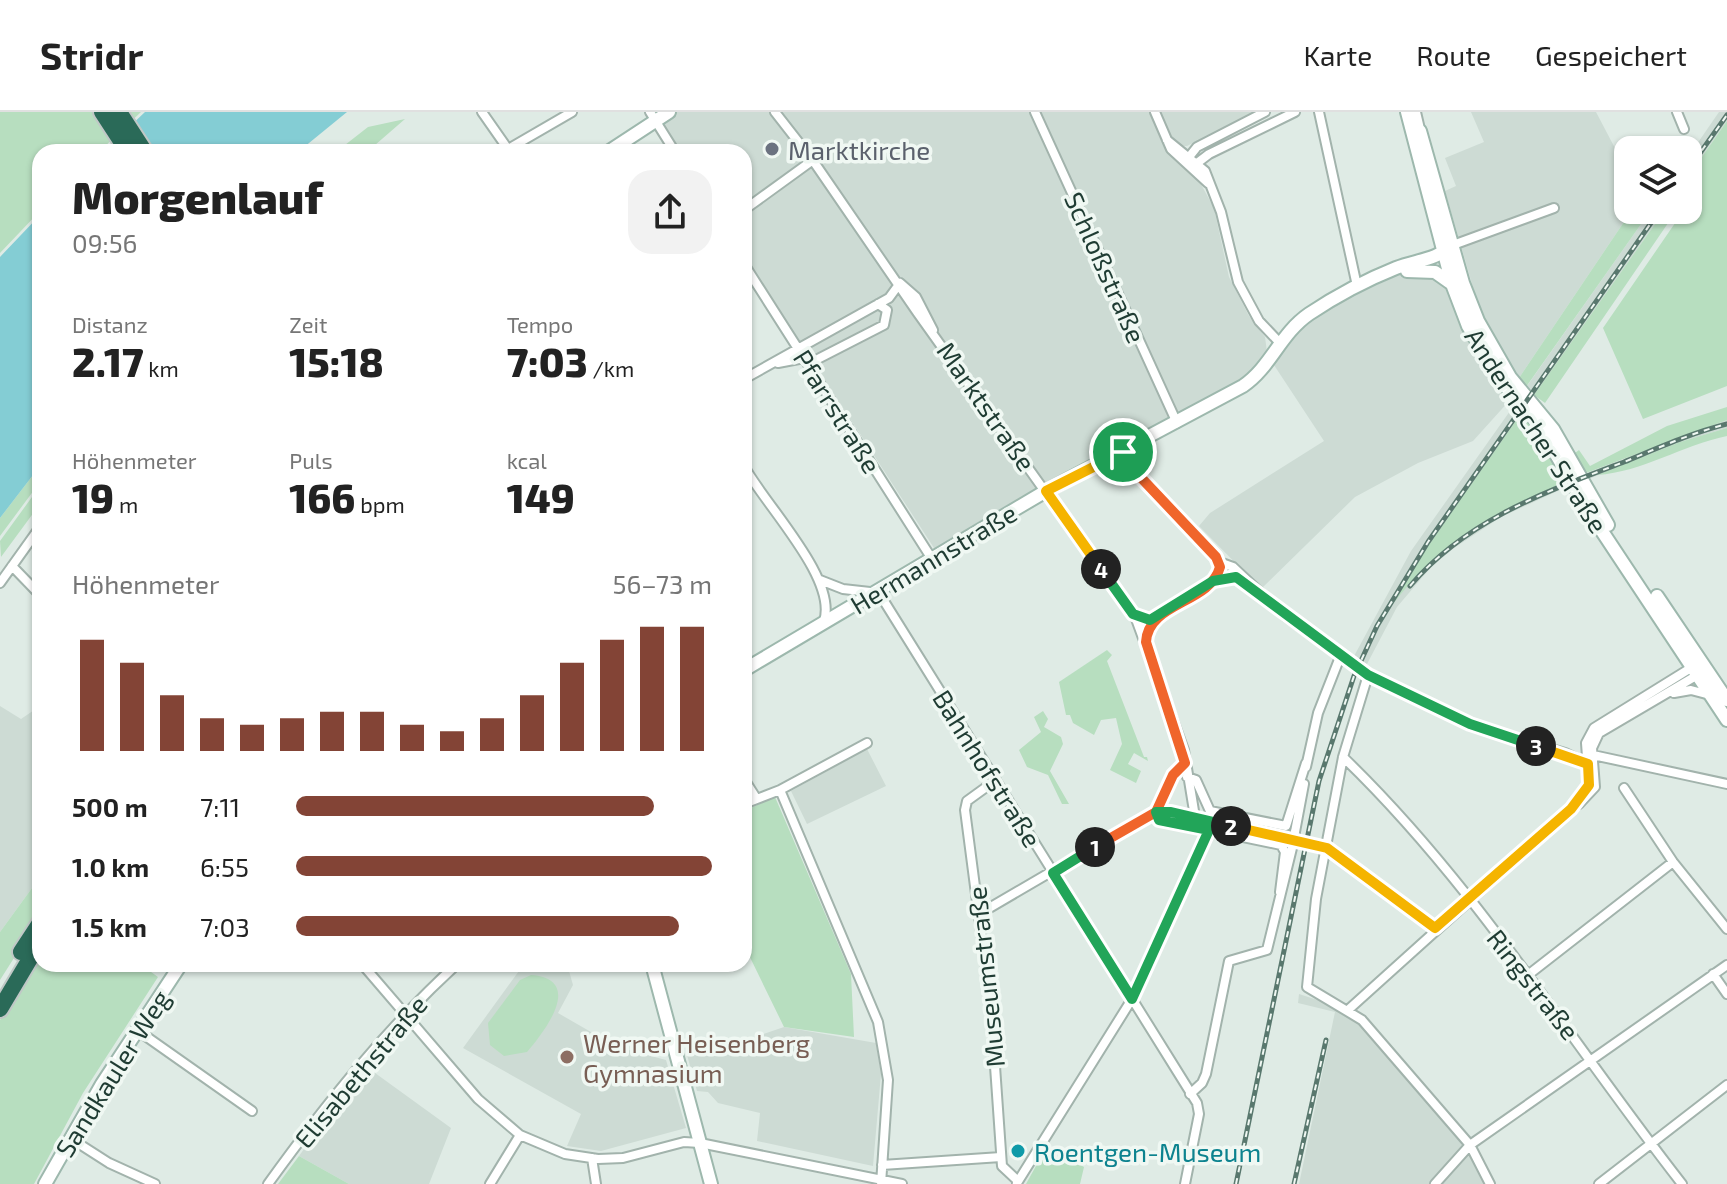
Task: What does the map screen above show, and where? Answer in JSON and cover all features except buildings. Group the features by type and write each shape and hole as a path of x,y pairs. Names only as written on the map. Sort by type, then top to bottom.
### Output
{"highway":[{"path":"102,112 123,144"},
{"path":"119,112 140,144"},
{"path":"0,987 32,936"},
{"path":"0,1009 32,955"}],"street":[{"path":"482,112 503,144"},
{"path":"519,144 572,112"},
{"path":"618,144 653,117 669,112"},
{"name":"Marktstraße","path":"775,112 813,160 917,312 933,330 1133,614 1146,642 1185,763 1195,817"},
{"name":"Schloßstraße","path":"1035,112 1177,423"},
{"path":"1155,112 1167,140 1210,185 1221,212 1238,282 1259,321 1279,342"},
{"path":"1191,162 1199,145 1265,112"},
{"path":"1191,162 1280,115 1295,112"},
{"path":"1319,112 1357,286"},
{"name":"Andernacher Straße","path":"1407,112 1448,249"},
{"name":"Andernacher Straße","path":"1415,112 1468,326 1494,372 1539,424 1578,495 1699,669 1727,700"},
{"path":"1677,112 1684,129"},
{"path":"653,117 670,144"},
{"path":"752,204 813,160"},
{"path":"1448,249 1554,208"},
{"name":"Hermannstraße","path":"752,665 824,621 879,593 1046,491 1248,383 1261,371 1279,342 1308,315 1357,286 1448,249"},
{"path":"1384,274 1428,271 1454,279"},
{"name":"Pfarrstraße","path":"752,276 932,559"},
{"path":"752,374 893,295 900,283"},
{"path":"766,366 806,361 884,325 888,313 878,304"},
{"path":"1123,452 1130,466 1219,562 1233,567 1245,582 1340,657 1368,675 1470,724 1565,753 1588,764"},
{"path":"752,479 820,580 828,604 824,621"},
{"path":"0,583 32,538"},
{"path":"1213,581 1219,562"},
{"path":"12,566 32,587"},
{"path":"1146,642 1148,627 1154,620 1213,581 1229,576 1245,582"},
{"path":"820,580 843,589 879,593"},
{"name":"Bahnhofstraße","path":"879,593 1198,1106 1185,1184"},
{"path":"1133,614 1154,620"},
{"path":"1187,777 1198,782 1210,811 1288,825 1318,713 1340,657"},
{"path":"1576,757 1589,750 1605,728 1665,694 1699,669"},
{"path":"1571,809 1589,785 1589,750 1594,728 1699,669"},
{"name":"Andernacher Straße","path":"1699,669 1710,695 1727,720"},
{"path":"1368,675 1343,757 1308,954 1307,987 1362,1020 1470,1145 1490,1184"},
{"path":"1665,694 1691,690 1710,695"},
{"path":"752,800 780,790 867,743"},
{"path":"1348,1010 1435,928 1589,796 1595,787 1589,750"},
{"path":"1565,753 1589,750 1727,784"},
{"name":"Ringstraße","path":"1343,757 1408,823 1469,899 1682,1184"},
{"path":"979,914 1156,812 1173,775 1185,763"},
{"path":"1190,1094 1202,1083 1206,1074 1228,963 1234,956 1267,950 1293,844 1306,763"},
{"name":"Museumstraße","path":"996,780 965,805 991,1009 1001,1157"},
{"path":"1624,788 1673,862 1727,929"},
{"path":"780,790 878,1022 888,1080 881,1182"},
{"path":"752,792 756,798"},
{"path":"1156,812 1195,817 1210,826 1280,845 1284,850 1278,885 1280,893"},
{"path":"1156,812 1159,820 1210,826 1327,848 1435,928"},
{"path":"882,1165 1001,1157 1004,1170 1017,1183 1132,999 1210,826"},
{"path":"1528,975 1673,862"},
{"path":"1435,1184 1470,1145 1727,965"},
{"name":"Sandkauler Weg","path":"45,1184 70,1138 176,972"},
{"path":"369,972 478,1099 520,1135 565,1154 623,1158 677,1143 700,1143 902,1184"},
{"name":"Elisabethstraße","path":"268,1184 342,1086 403,1013 448,972"},
{"path":"654,972 711,1184"},
{"path":"1713,974 1727,994"},
{"path":"137,1030 252,1111"},
{"path":"1599,1184 1727,1085"},
{"path":"490,1184 520,1135"},
{"path":"70,1138 109,1163 152,1183"},
{"path":"592,1158 596,1184"}],"shaded area":[{"path":"675,112 1255,112 1187,146 1180,146 1214,208 1229,277 1249,316 1265,337 1267,352 1248,378 936,551 752,267 752,144 673,144 660,123"},
{"path":"1471,112 1596,112 1614,146 1614,224 1623,224 1519,378 1481,315 1445,191 1456,186 1445,158 1484,142"},
{"path":"1719,112 1727,112 1727,121 1702,157 1702,137"},
{"path":"1641,224 1655,224 1536,393 1527,386"},
{"path":"1423,272 1449,287 1510,400 1473,441 1418,463 1355,497 1261,589 1199,526 1210,513 1324,441 1272,362 1284,338 1341,298 1386,277"},
{"path":"1510,411 1519,417 1393,602 1430,560 1472,526 1562,483 1564,488 1501,517 1454,548 1431,567 1397,607 1367,664 1353,658 1411,551"},
{"path":"1727,420 1727,428 1681,442 1591,478 1589,472"},
{"path":"0,706 21,719 32,711 32,888 0,932"},
{"path":"867,749 886,786 807,824 791,791"},
{"name":"Werner Heisenberg Gymnasium","path":"518,972 569,972 573,985 558,1013 617,1047 666,1060 686,1128 601,1151 567,1146 581,1114 463,1048"},
{"path":"1299,994 1348,1010 1470,1145 1490,1184 1299,1184 1335,1012 1298,1003"},
{"path":"784,1027 876,1043 881,1074 873,1166 757,1141 760,1113 718,1103 708,1092 697,1091 687,1055 717,1050"},
{"path":"364,1065 451,1128 429,1184 349,1184 299,1156"}],"green space":[{"path":"0,112 141,112 107,144 32,144 32,219 0,253"},
{"path":"405,119 376,144 346,144 368,127"},
{"path":"1727,121 1727,386 1643,419 1603,328 1674,224 1702,224 1702,157"},
{"path":"1623,224 1641,224 1526,387 1519,378"},
{"path":"1655,224 1667,224 1545,403 1534,395"},
{"path":"1727,407 1727,420 1586,473 1575,453 1579,450 1590,466 1667,426"},
{"path":"1522,412 1539,433 1566,482 1470,530 1431,562 1393,604 1424,552"},
{"path":"1727,428 1727,436 1630,469 1597,475 1680,442"},
{"path":"32,476 32,493 0,536 0,518"},
{"path":"32,497 32,515 1,557 0,541"},
{"path":"1107,650 1112,655 1107,661 1148,761 1134,753 1128,764 1141,771 1136,783 1110,770 1122,744 1116,718 1101,720 1094,735 1073,723 1070,715 1066,715 1059,682"},
{"path":"1043,711 1048,719 1044,727 1061,737 1063,744 1050,771 1069,804 1062,804 1048,775 1027,767 1019,750 1041,732 1034,717"},
{"path":"775,797 851,974 854,1037 784,1027 752,961 752,807"},
{"path":"32,888 32,930 0,980 0,932"},
{"path":"32,966 32,972 151,972 158,977 83,1093 34,1184 0,1184 0,1020"},
{"path":"531,975 547,979 556,986 556,1007 543,1032 527,1052 504,1056 490,1045 488,1023 520,980"},
{"path":"1047,1146 1084,1167 1080,1184 1026,1184"},
{"path":"299,1156 349,1184 278,1184"}],"water":[{"path":"145,112 347,112 308,144 111,144"},
{"path":"32,223 32,476 0,518 0,257"}],"railway":[{"path":"1702,150 1727,115"},
{"path":"1236,1184 1319,781 1354,676 1377,626 1428,542 1650,224"},
{"path":"1410,586 1456,543 1508,510 1675,441 1727,424"},
{"path":"1294,1184 1326,1040"}],"place":[{"name":"Marktkirche","path":"772,149"},
{"name":"Werner Heisenberg Gymnasium","path":"567,1057"},
{"name":"Roentgen-Museum","path":"1018,1151"}],"route":[{"path":"1123,452 1046,491 1133,614 1154,620 1213,581 1225,576 1236,577 1340,657 1381,682 1470,724 1565,753 1588,764 1590,781 1584,793 1571,809 1435,928 1334,851 1318,844 1171,812 1156,812 1159,820 1209,830 1132,999 1053,873 1156,812 1173,775 1185,763 1146,634 1151,622 1179,604 1213,581 1220,564 1130,466 1123,452"}]}
